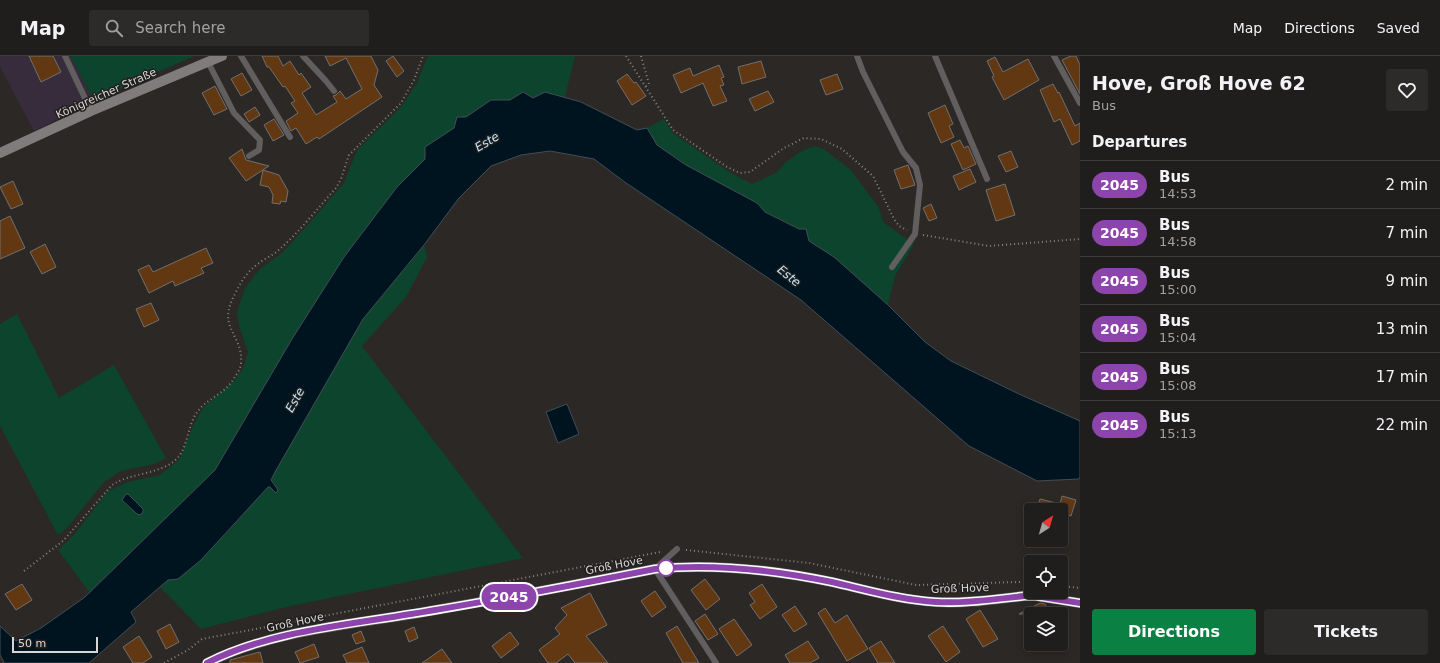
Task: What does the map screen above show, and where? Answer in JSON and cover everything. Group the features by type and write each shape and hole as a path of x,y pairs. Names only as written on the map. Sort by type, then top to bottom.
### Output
{"street":[{"name":"Königreicher Straße","path":"0,154 91,111 222,56"},
{"name":"Groß Hove","path":"207,663 263,641 315,630 526,594 655,569 683,567 739,568 796,575 885,595 937,602 1036,596 1080,603"}],"lane":[{"path":"64,56 91,111"},
{"path":"241,56 290,137"},
{"path":"303,56 334,91"},
{"path":"857,56 863,72 903,152 916,168 920,185 915,234 892,267"},
{"path":"935,56 987,179"},
{"path":"1054,56 1080,103"},
{"path":"208,62 234,113 260,140 259,150 249,156"},
{"path":"677,549 655,569 716,663"}],"path":[{"path":"24,571 63,541 112,485 117,482 157,471 176,460 184,448 190,424 194,416 199,409 230,384 241,367 242,352 228,323 228,316 231,301 242,281 248,272 282,248 336,188 341,179 349,155 401,103 414,80 423,56"},
{"path":"626,56 673,130 727,167 740,173 750,172 784,148 804,138 821,138 842,150 873,176 899,226 915,234 989,246 1080,239"},
{"path":"641,56 649,84 645,86"},
{"path":"1068,587 1080,588"},
{"path":"164,663 188,650 202,639"}],"shaded area":[{"path":"0,56 71,56 94,101 34,131 0,67"}],"green space":[{"path":"71,56 194,56 94,101"},
{"path":"429,56 575,56 565,97 545,92 533,98 523,92 510,100 491,100 466,117 454,128 425,147 425,159 397,187 344,257 292,339 215,470 90,593 58,550 74,535 108,491 128,482 160,475 180,459 192,428 203,408 233,382 243,369 248,352 239,326 237,312 245,288 260,269 283,252 344,183 357,150 401,107 417,83"},
{"path":"664,119 673,133 729,172 752,184 777,172 785,163 800,152 814,146 825,150 851,170 879,208 883,222 914,244 895,276 888,305 834,257 809,241 799,229 765,212 757,203 686,165 657,145 647,128"},
{"path":"424,245 427,257 406,297 362,346 523,558 286,607 201,629 160,587 168,580 178,579 228,532 268,486 276,493 278,490 271,480 275,472 363,319"},
{"path":"17,314 59,398 114,365 166,458 154,464 121,471 104,482 67,528 58,535 0,426 0,324"}],"water":[{"name":"Este","path":"523,92 533,98 545,92 581,102 637,130 647,128 657,145 686,165 757,203 765,212 799,229 806,229 809,241 834,257 888,305 925,342 951,361 1019,394 1080,421 1079,479 1037,481 969,446 801,300 626,183 594,159 550,151 521,155 491,166 459,198 424,245 363,319 271,480 278,490 276,493 268,487 201,560 178,579 168,580 131,612 136,622 89,663 2,663 4,662 0,655 0,626 16,641 41,628 85,597 215,470 292,339 344,257 397,187 425,159 425,147 454,128 457,117 466,117 491,100 510,100"},
{"path":"567,404 579,434 558,443 546,412"},
{"path":"126,494 128,494 143,509 143,512 140,515 122,500"}],"building":[{"path":"29,56 53,56 61,72 41,82"},
{"path":"262,56 278,56 283,66 290,61 299,75 301,73 311,87 302,93 316,115 337,102 333,96 340,91 346,99 362,89 346,58 330,66 325,56 371,56 378,70 374,85 382,97 319,139 317,137 306,144 296,128 291,131 286,121 298,113 291,103 295,101 285,86 283,87 269,67 267,67"},
{"path":"393,56 404,71 397,77 386,61"},
{"path":"1071,56 1076,56 1080,65 1080,94 1062,60"},
{"path":"995,57 1003,72 1028,59 1039,80 1004,100 992,77 994,76 987,61"},
{"path":"761,61 766,77 742,84 738,67"},
{"path":"719,65 724,77 721,78 724,85 720,86 727,101 713,106 703,83 681,93 673,75 690,68 693,76"},
{"path":"242,73 252,90 241,96 231,79"},
{"path":"627,74 634,83 636,82 646,96 632,105 617,81"},
{"path":"837,74 843,89 826,95 820,80"},
{"path":"1053,84 1058,93 1059,92 1075,126 1080,123 1080,141 1072,145 1060,119 1054,122 1040,90"},
{"path":"215,86 227,109 214,115 202,93"},
{"path":"768,91 774,102 755,111 749,99"},
{"path":"945,105 953,124 949,126 954,137 941,143 928,113"},
{"path":"255,107 260,115 249,122 244,114"},
{"path":"274,119 284,135 273,141 264,125"},
{"path":"960,140 964,148 968,146 976,164 963,170 951,144"},
{"path":"242,149 246,160 269,166 246,181 229,158"},
{"path":"1011,151 1018,167 1006,172 998,156"},
{"path":"908,165 915,185 901,189 894,170"},
{"path":"970,169 976,182 959,190 953,176"},
{"path":"263,170 279,175 288,191 286,202 281,201 280,204 272,203 273,195 269,187 260,185"},
{"path":"13,181 23,204 11,209 0,187"},
{"path":"1005,184 1015,215 996,221 986,190"},
{"path":"931,204 937,218 929,221 923,208"},
{"path":"10,216 25,248 0,259 0,221"},
{"path":"45,244 56,267 42,274 30,252"},
{"path":"206,248 213,263 201,268 204,273 175,286 173,281 149,293 138,270 149,265 153,272"},
{"path":"151,303 159,320 144,327 136,309"},
{"path":"1062,496 1076,500 1071,516 1068,515 1068,503 1060,503"},
{"path":"1040,499 1056,503 1039,503"},
{"path":"705,579 720,599 706,610 691,590"},
{"path":"22,584 32,600 16,610 5,594"},
{"path":"762,584 777,607 760,619 750,605 755,602 749,593"},
{"path":"655,591 666,607 652,617 641,601"},
{"path":"590,593 607,625 586,636 608,663 575,663 568,654 556,663 548,663 539,650 560,634 555,628 567,615 561,608"},
{"path":"1040,603 1045,604 1046,607 1032,607"},
{"path":"795,606 807,624 794,632 782,615"},
{"path":"825,608 835,623 847,615 868,649 847,661 818,613"},
{"path":"980,610 998,639 983,647 966,619"},
{"path":"705,614 718,634 708,640 695,621"},
{"path":"734,619 752,645 737,656 719,629"},
{"path":"170,624 179,642 166,649 157,631"},
{"path":"677,626 699,663 683,663 666,633"},
{"path":"943,626 960,652 946,662 928,636"},
{"path":"414,627 418,638 409,642 405,631"},
{"path":"361,631 365,641 356,644 352,635"},
{"path":"510,632 519,644 501,658 492,646"},
{"path":"139,636 152,657 143,663 133,663 123,647"},
{"path":"808,641 819,658 810,663 790,663 785,655"},
{"path":"881,641 895,663 878,663 869,648"},
{"path":"314,644 319,657 300,663 295,652"},
{"path":"362,647 369,663 347,663 343,655"},
{"path":"442,649 452,663 422,663"},
{"path":"260,652 263,663 230,663 230,660"}],"bus line":[{"name":"2045","path":"207,663 263,641 338,625 412,614 655,569 676,567 739,568 796,575 885,595 937,602 1036,596 1080,603"}]}
